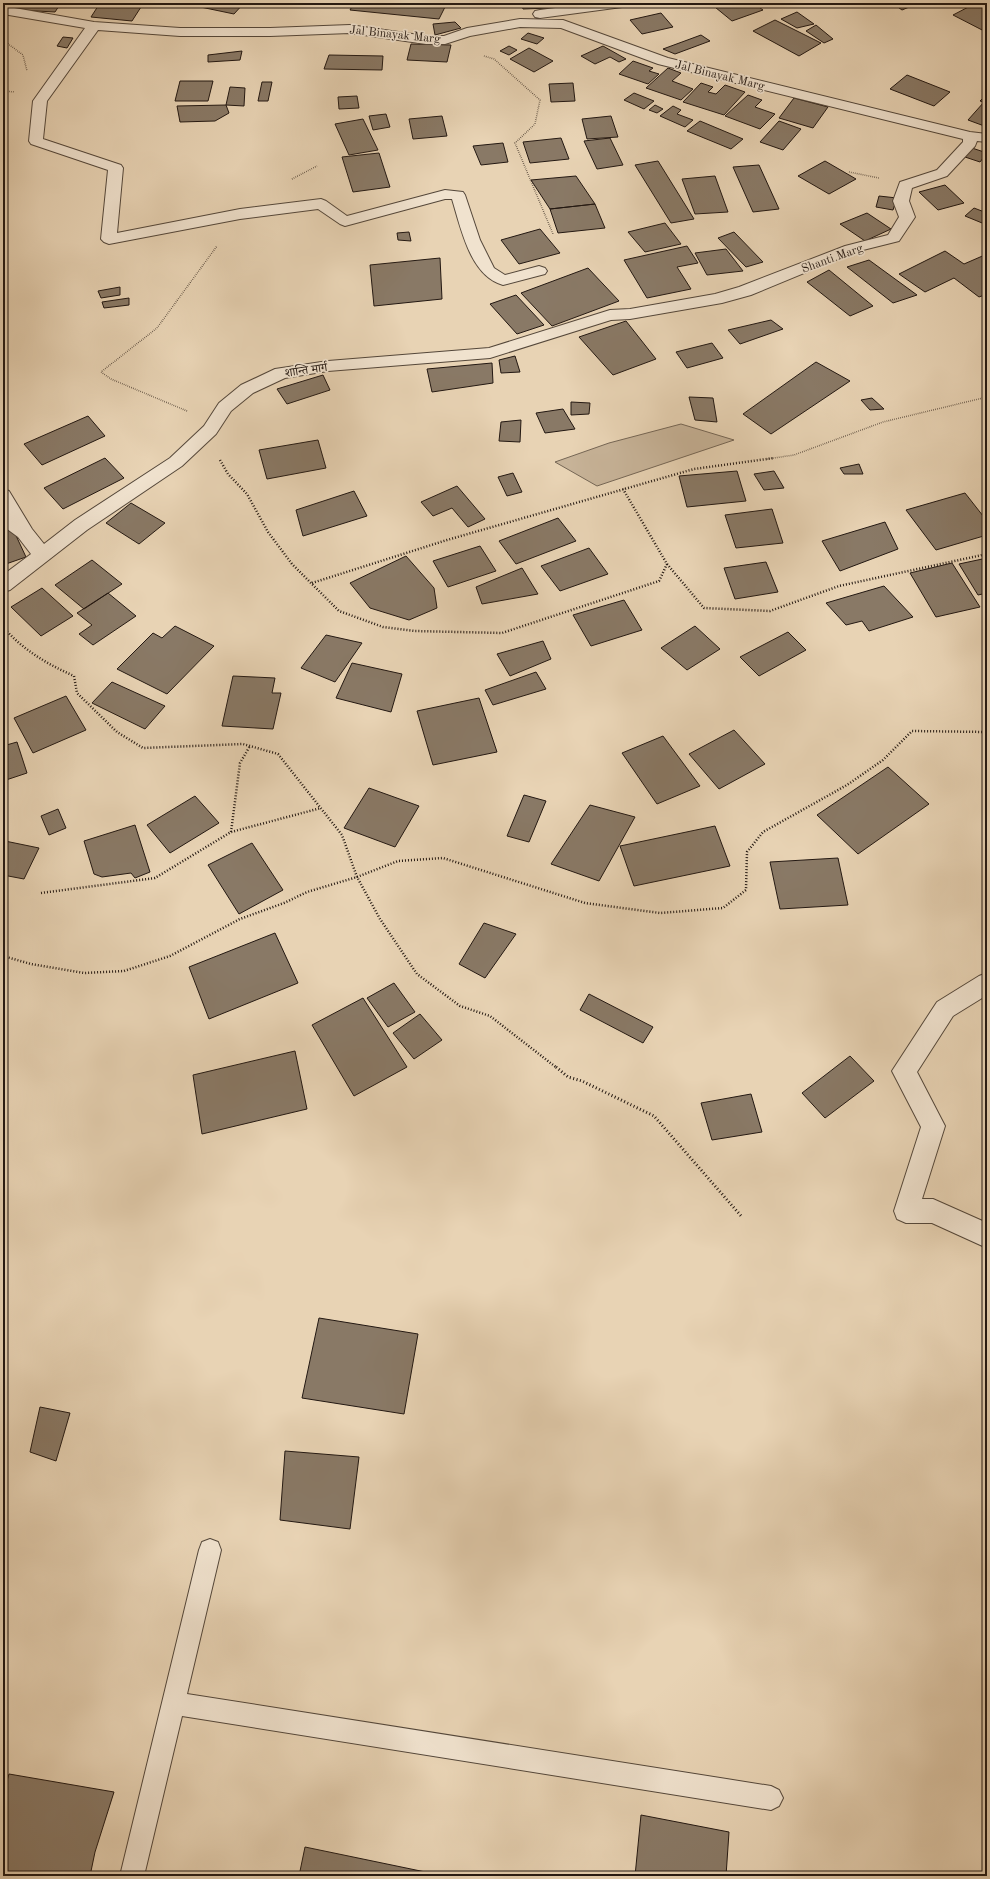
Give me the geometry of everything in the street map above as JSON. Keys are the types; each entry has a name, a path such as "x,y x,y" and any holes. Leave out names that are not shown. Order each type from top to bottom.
{"street":[{"path":"466,32 494,21 622,3"},
{"name":"Jal Binayak Marg","path":"3,10 94,26 188,32 270,32 350,28 400,37 446,40 466,32 520,23 563,24 662,61 970,136 987,138"},
{"path":"94,26 40,101 36,141 116,168 109,239 240,214 321,204 345,221 445,194 458,195 472,240 488,271 503,280 539,271"},
{"name":"Shanti Marg","path":"630,314 716,299 745,291 850,249 894,238 907,217 901,201 905,185 942,174 970,143 970,136"},
{"name":"शान्ति मार्ग","path":"3,585 110,504 176,462 194,447 210,430 225,406 247,389 281,373 328,366 490,353 587,321 610,315 630,314"},
{"path":"3,495 24,532 42,554"},
{"path":"3,520 8,519 24,532"},
{"path":"987,983 945,1009 904,1071 933,1126 906,1212 933,1211 987,1236"}],"lane":[{"path":"132,1876 210,1550"},
{"path":"173,1703 771,1798"}],"path":[{"path":"3,40 23,55 29,76"},
{"path":"446,40 494,59 540,100 535,124 515,143 553,234"},
{"path":"3,91 16,92"},
{"path":"157,328 101,372 111,379 189,412 225,406"},
{"path":"312,583 447,540 694,469 794,455 883,422 987,397"},
{"path":"194,447 216,453 228,474 247,494 268,532 292,564 339,611 383,627 415,631 502,633 659,581 667,564"},
{"path":"623,489 667,564 704,608 770,611 839,586 987,554"},
{"path":"3,627 11,637 31,653 74,676 77,693 117,732 143,748 243,744 278,754 342,835 357,877 371,900 380,919 417,974 460,1006 490,1016 568,1077 582,1081 654,1116 742,1217"},
{"path":"3,956 31,964 84,974 124,971 170,956 240,919 284,903 306,892 357,877 398,861 443,858 586,903 660,913 723,908 746,890 747,852 764,832 847,785 883,760 912,731 987,732"},
{"path":"231,832 240,763 250,746"},
{"path":"41,893 155,878 231,832 320,808"}],"shaded area":[{"path":"681,424 734,440 597,486 555,462 609,443"}],"building":[{"path":"23,3 61,3 55,12 19,10"},
{"path":"100,3 141,7 132,21 91,17"},
{"path":"193,3 244,3 234,14 191,5"},
{"path":"354,3 404,3 445,7 439,19 350,10"},
{"path":"521,3 549,3 550,8 523,9"},
{"path":"710,3 753,3 763,10 732,21"},
{"path":"892,3 911,3 914,5 902,10"},
{"path":"976,3 987,3 986,32 953,15"},
{"path":"797,12 814,24 797,28 781,19"},
{"path":"661,13 673,27 642,34 630,20"},
{"path":"775,20 821,43 799,56 753,31"},
{"path":"455,22 461,28 435,35 433,24"},
{"path":"816,25 833,39 824,43 806,31"},
{"path":"528,33 544,38 537,44 521,39"},
{"path":"701,35 710,41 675,54 663,49"},
{"path":"63,37 73,38 67,48 57,46"},
{"path":"411,44 451,45 447,62 407,60"},
{"path":"509,46 517,50 509,55 500,51"},
{"path":"603,46 626,59 619,62 610,57 595,64 581,56"},
{"path":"529,48 553,61 534,72 510,59"},
{"path":"242,51 240,60 208,62 208,55"},
{"path":"329,55 383,56 382,70 324,69"},
{"path":"633,61 653,68 649,71 659,74 648,84 619,74"},
{"path":"668,68 681,73 672,81 693,89 681,100 646,88"},
{"path":"907,75 950,92 934,106 890,89"},
{"path":"180,81 213,81 208,101 175,101"},
{"path":"262,82 272,82 268,101 258,101"},
{"path":"573,83 575,101 551,102 549,84"},
{"path":"701,83 713,87 708,92 716,94 725,85 745,92 724,115 683,102"},
{"path":"230,87 245,88 244,106 226,105"},
{"path":"634,93 654,101 644,109 624,100"},
{"path":"987,94 987,127 968,120 984,102 980,101"},
{"path":"748,95 762,100 755,107 775,114 760,129 725,116"},
{"path":"357,96 359,108 339,109 338,97"},
{"path":"794,98 828,107 813,128 779,118"},
{"path":"226,105 229,113 215,121 180,122 177,106"},
{"path":"655,105 663,109 657,113 649,110"},
{"path":"673,106 681,110 677,114 693,120 685,127 660,116"},
{"path":"386,114 390,127 373,130 369,116"},
{"path":"442,116 447,136 413,139 409,119"},
{"path":"611,116 618,137 587,139 582,119"},
{"path":"363,119 378,150 349,155 335,124"},
{"path":"700,121 743,139 731,149 687,131"},
{"path":"779,121 801,129 783,150 760,142"},
{"path":"561,138 569,159 530,163 523,142"},
{"path":"610,138 623,165 597,169 584,141"},
{"path":"503,143 508,162 481,165 473,146"},
{"path":"972,148 987,153 980,162 965,157"},
{"path":"379,153 390,187 353,192 342,157"},
{"path":"658,161 694,219 671,223 635,165"},
{"path":"825,161 856,179 829,194 798,176"},
{"path":"759,165 779,209 753,212 733,167"},
{"path":"576,176 595,204 550,209 531,180"},
{"path":"715,176 728,212 695,214 682,179"},
{"path":"945,185 964,203 938,210 919,192"},
{"path":"879,196 897,198 893,210 876,207"},
{"path":"595,204 605,228 558,233 550,209"},
{"path":"974,208 987,213 987,225 965,216"},
{"path":"867,213 891,229 865,241 840,224"},
{"path":"665,223 681,244 645,252 628,232"},
{"path":"540,229 560,253 519,264 501,240"},
{"path":"409,232 411,241 398,240 397,233"},
{"path":"734,232 763,262 746,267 718,238"},
{"path":"687,246 698,263 677,267 691,289 647,298 624,260"},
{"path":"726,249 743,271 707,275 695,253"},
{"path":"945,251 964,264 987,254 987,294 979,297 954,278 925,292 899,274"},
{"path":"440,258 442,299 374,306 370,265"},
{"path":"869,260 917,295 893,303 847,267"},
{"path":"588,268 619,301 552,326 521,293"},
{"path":"829,270 873,306 850,316 807,282"},
{"path":"120,287 120,295 101,298 98,291"},
{"path":"516,295 544,325 517,334 490,304"},
{"path":"129,298 129,305 104,308 102,302"},
{"path":"771,320 783,329 740,344 728,330"},
{"path":"626,321 656,359 613,375 579,337"},
{"path":"712,343 723,358 687,368 676,352"},
{"path":"515,356 520,372 501,373 499,360"},
{"path":"816,362 850,381 771,434 743,414"},
{"path":"492,363 493,383 432,392 427,369"},
{"path":"323,375 330,390 287,404 277,389"},
{"path":"689,397 713,398 717,422 695,420"},
{"path":"872,398 884,409 870,410 861,400"},
{"path":"571,402 590,403 589,414 571,415"},
{"path":"563,409 575,429 545,433 536,413"},
{"path":"88,416 105,436 42,465 24,444"},
{"path":"521,420 520,442 499,441 501,422"},
{"path":"318,440 326,468 267,479 259,450"},
{"path":"105,458 124,478 63,509 44,488"},
{"path":"859,464 863,474 844,474 840,468"},
{"path":"737,471 746,501 687,507 679,476"},
{"path":"774,471 784,488 764,490 754,474"},
{"path":"513,473 522,492 507,496 498,477"},
{"path":"457,486 485,519 468,527 452,508 433,516 421,502"},
{"path":"354,491 367,516 303,536 296,510"},
{"path":"965,493 987,521 987,535 936,550 906,510"},
{"path":"131,503 165,523 139,544 106,523"},
{"path":"772,509 783,543 736,548 725,515"},
{"path":"558,518 576,541 516,564 499,541"},
{"path":"885,522 898,549 840,571 822,541"},
{"path":"12,527 26,557 3,565 3,530"},
{"path":"480,546 496,571 448,587 433,561"},
{"path":"589,548 608,574 560,591 541,566"},
{"path":"406,556 434,588 437,608 409,620 370,608 350,583"},
{"path":"987,558 987,593 978,595 959,564"},
{"path":"92,560 122,584 84,609 55,585"},
{"path":"766,562 778,592 735,599 724,568"},
{"path":"952,563 980,607 936,617 910,573"},
{"path":"522,568 538,594 482,604 476,587"},
{"path":"884,586 913,617 869,631 862,621 846,625 826,603"},
{"path":"42,588 73,616 41,636 11,607"},
{"path":"108,593 136,616 93,645 79,634 92,625 77,613"},
{"path":"624,600 642,630 591,646 573,615"},
{"path":"175,626 214,646 167,694 117,669 153,633 162,638"},
{"path":"695,626 720,649 687,670 661,648"},
{"path":"788,632 806,650 759,676 740,657"},
{"path":"326,635 362,643 335,682 301,668"},
{"path":"543,641 551,659 510,676 497,654"},
{"path":"352,663 402,674 391,712 336,698"},
{"path":"536,672 546,689 493,705 485,690"},
{"path":"233,676 275,678 272,693 281,693 273,729 222,726"},
{"path":"112,682 165,706 145,729 92,703"},
{"path":"66,696 86,730 33,753 14,718"},
{"path":"479,698 497,752 433,765 417,711"},
{"path":"734,730 765,764 719,789 689,754"},
{"path":"663,736 700,786 657,804 622,753"},
{"path":"17,742 27,773 3,781 3,746"},
{"path":"888,767 929,804 858,854 817,815"},
{"path":"369,788 419,806 395,847 344,828"},
{"path":"524,795 546,801 529,842 507,836"},
{"path":"195,796 219,823 170,853 147,825"},
{"path":"590,805 635,817 599,881 551,864"},
{"path":"58,809 66,828 49,835 41,816"},
{"path":"135,825 150,872 135,878 131,873 102,877 94,874 84,841"},
{"path":"715,826 730,866 634,886 620,846"},
{"path":"5,841 39,848 24,879 3,875 3,846"},
{"path":"252,843 283,890 239,914 208,865"},
{"path":"838,858 848,905 780,909 770,862"},
{"path":"484,923 516,934 485,978 459,964"},
{"path":"275,933 298,983 209,1019 189,967"},
{"path":"394,983 415,1012 388,1027 367,998"},
{"path":"589,994 653,1027 643,1043 580,1010"},
{"path":"363,998 407,1067 354,1096 312,1025"},
{"path":"420,1014 442,1040 414,1059 393,1033"},
{"path":"295,1051 307,1109 202,1134 193,1075"},
{"path":"850,1056 874,1081 825,1118 802,1093"},
{"path":"751,1094 762,1132 712,1140 701,1103"},
{"path":"319,1318 418,1334 404,1414 302,1398"},
{"path":"40,1407 70,1413 56,1461 30,1452"},
{"path":"285,1451 359,1457 350,1529 280,1520"},
{"path":"9,1774 114,1792 95,1852 90,1876 3,1876 3,1794"},
{"path":"641,1815 729,1832 726,1876 635,1876"},
{"path":"305,1847 435,1874 434,1876 299,1876"}]}
